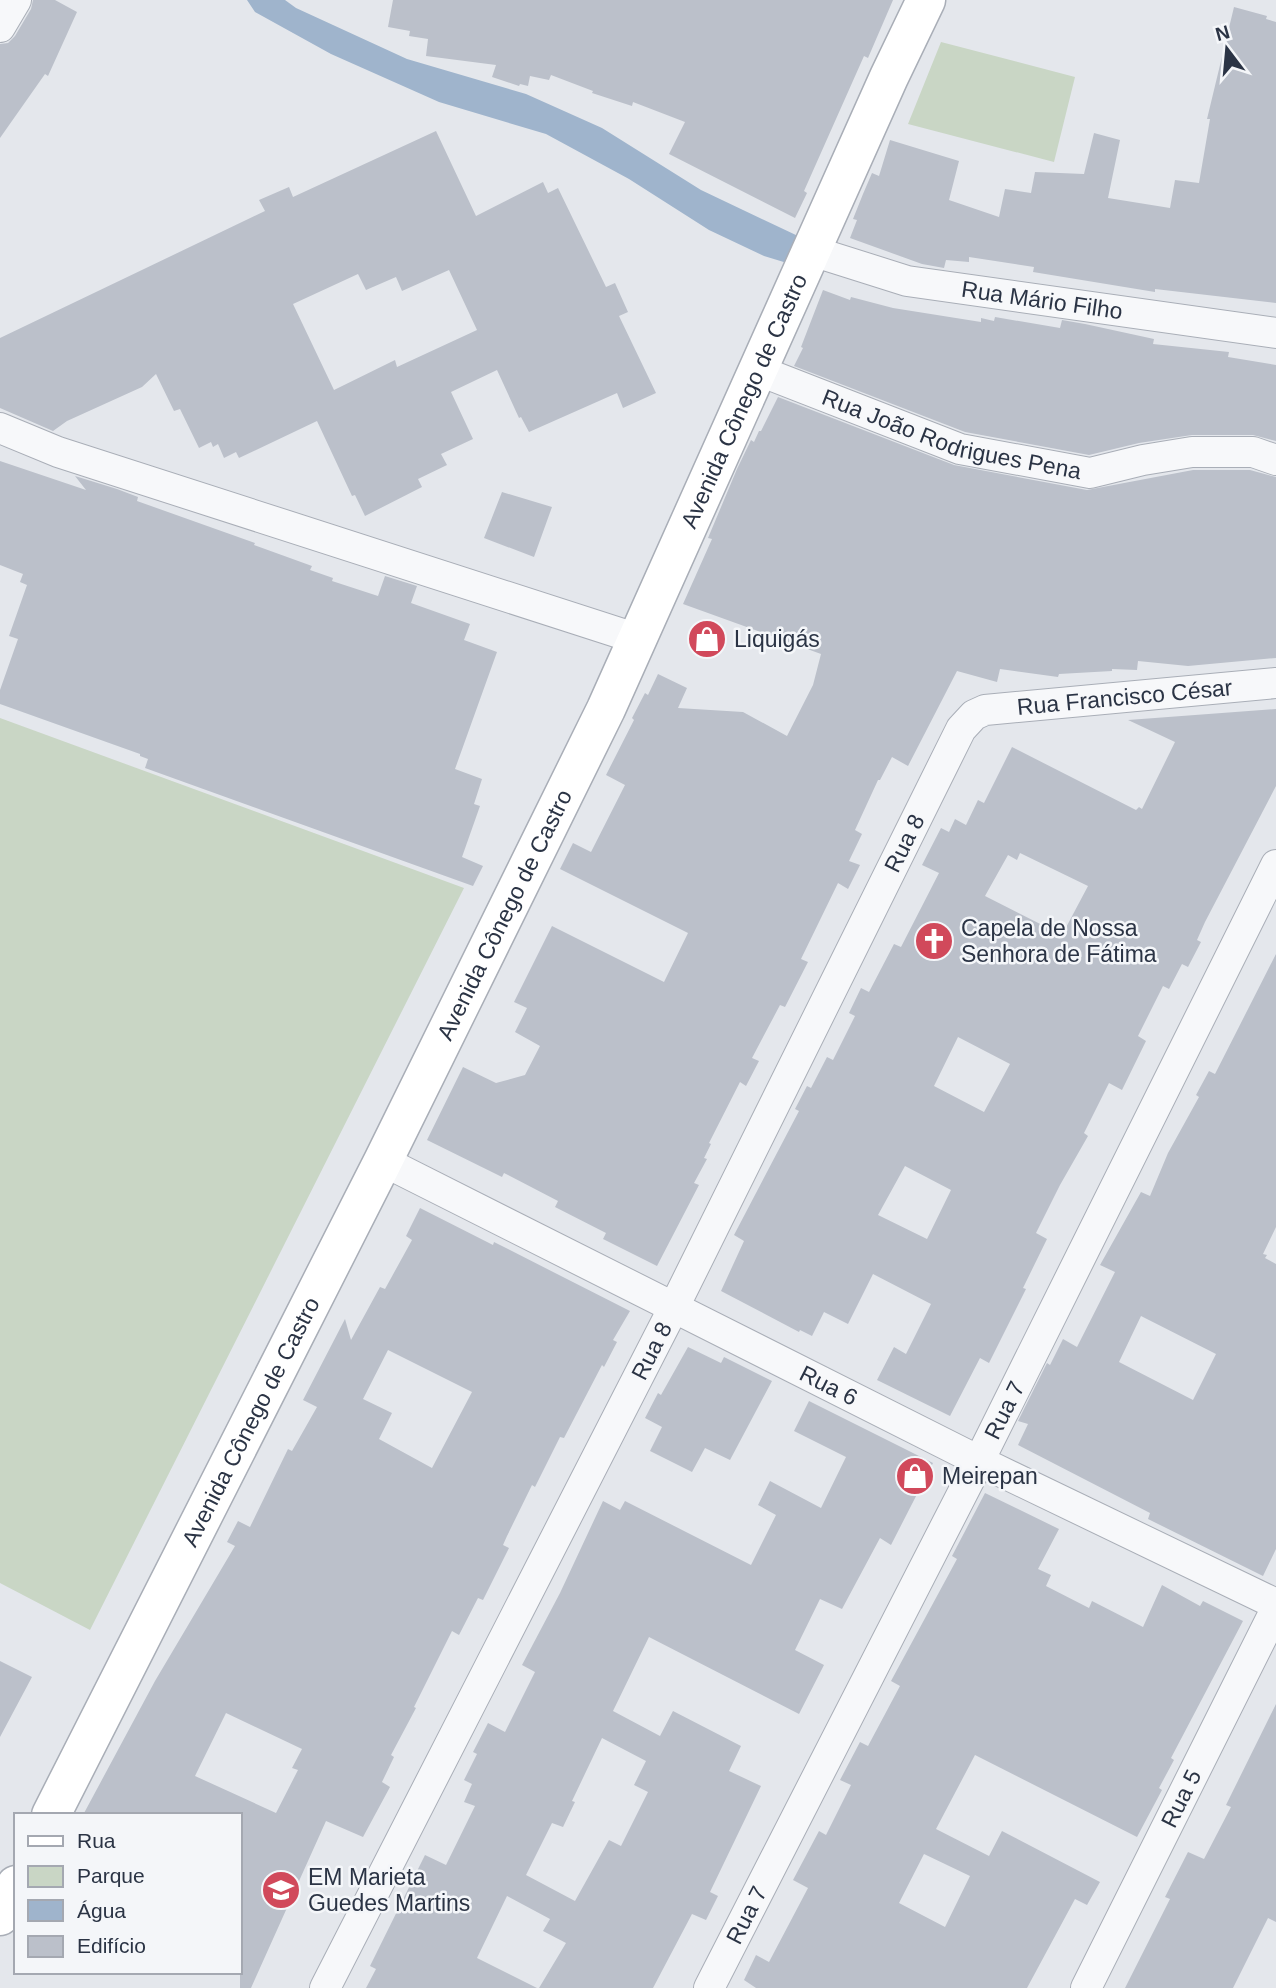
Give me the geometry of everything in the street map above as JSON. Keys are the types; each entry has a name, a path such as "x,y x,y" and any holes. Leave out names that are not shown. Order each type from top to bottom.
{"main road":[{"name":"Avenida Cônego de Castro","path":"52,1813 383,1161 600,722 926,0"},
{"path":"0,1916 14,1889"}],"street":[{"path":"0,27 16,0"},
{"name":"Rua Mário Filho","path":"812,251 907,281 1276,333"},
{"name":"Rua João Rodrigues Pena","path":"757,370 960,449 1090,473 1192,452 1253,452 1276,460"},
{"path":"0,428 58,452 638,639"},
{"name":"Rua Francisco César","path":"974,715 998,709 1276,683"},
{"name":"Rua 8","path":"325,1988 674,1307 961,729 974,715"},
{"name":"Rua 7","path":"709,1988 979,1461 1276,866"},
{"name":"Rua 6","path":"383,1161 979,1461 1276,1604"},
{"name":"Rua 5","path":"1086,1988 1276,1609"}],"green space":[{"path":"941,42 1075,77 1054,162 908,124"},
{"path":"0,718 464,888 90,1630 0,1583"}],"water":[{"path":"247,0 285,0 296,8 407,59 526,94 602,128 701,190 798,236 787,263 764,256 709,230 629,179 546,134 439,102 331,54 255,12"}],"building":[{"path":"33,0 55,0 77,12 48,76 45,74 0,138 0,44 8,43 15,36 31,9"},
{"path":"393,0 893,0 868,58 864,56 804,191 807,193 795,218 669,154 685,122 633,102 632,106 592,93 593,91 551,75 549,80 530,76 528,86 519,86 492,77 496,65 426,56 428,39 409,36 410,31 388,27"},
{"path":"1234,7 1267,16 1266,19 1276,22 1276,303 1155,289 1155,292 1033,272 1034,267 969,257 969,262 946,260 944,268 922,264 850,238 857,220 853,219 863,194 872,173 879,176 890,140 959,161 949,200 999,217 1005,189 1031,193 1035,172 1084,174 1094,133 1120,140 1108,198 1170,208 1175,180 1199,183 1210,119 1207,119"},
{"path":"436,131 476,216 543,182 548,193 558,188 606,287 615,283 628,312 619,316 656,393 623,408 617,393 529,432 521,417 519,418 497,370 451,392 473,439 441,454 447,465 418,479 422,487 365,516 355,495 352,496 317,421 239,458 236,452 224,458 218,444 213,447 211,442 199,448 180,409 174,411 156,374 142,387 67,421 53,431 0,408 0,338 265,211 259,200 289,187 293,197","holes":["449,270 477,330 397,367 395,360 334,390 293,304 358,274 366,290 396,277 402,291"]},
{"path":"823,290 850,300 851,297 893,308 981,322 981,318 994,321 995,317 1060,328 1062,320 1154,339 1153,344 1229,352 1228,357 1276,365 1276,441 1253,435 1192,435 1139,443 1089,455 965,432 794,366"},
{"path":"778,397 954,465 1087,490 1193,470 1250,470 1276,477 1276,658 1188,666 1138,661 1137,670 1112,669 1059,674 1058,677 1000,669 997,682 957,671 908,766 892,757 878,780 855,830 862,834 849,861 860,865 848,889 838,883 801,959 808,962 785,1007 780,1005 752,1058 759,1061 746,1086 740,1082 709,1143 711,1144 704,1158 707,1159 694,1183 699,1185 657,1266 603,1239 606,1233 555,1207 558,1201 504,1173 502,1177 427,1140 463,1067 496,1083 525,1075 540,1046 515,1032 527,1008 514,1002 552,926 664,982 688,933 560,869 573,843 591,852 625,785 606,775 634,720 632,718 658,674 687,688 678,708 743,712 787,736 813,685 821,654 683,604 712,539 708,538 737,469 751,440 754,442 761,431"},
{"path":"0,461 86,490 75,476 117,489 138,497 137,501 312,566 310,570 333,578 332,581 378,596 385,576 417,586 411,603 470,624 464,640 497,652 455,769 482,779 474,804 480,806 462,857 483,866 473,886 145,768 148,759 140,754 0,704 0,690 18,639 9,636 27,585 20,582 23,574 0,565"},
{"path":"502,492 552,507 534,557 484,538"},
{"path":"1276,709 1276,786 1205,922 1197,940 1201,942 1188,967 1182,964 1169,989 1163,986 1138,1036 1146,1041 1122,1090 1109,1083 1084,1133 1088,1136 1036,1233 1047,1239 1023,1288 1026,1289 989,1363 980,1358 950,1416 877,1380 894,1347 906,1354 931,1304 873,1274 848,1324 824,1312 812,1336 800,1330 799,1332 721,1291 744,1241 734,1235 799,1111 795,1109 807,1086 811,1088 827,1057 833,1060 855,1016 849,1013 861,988 869,992 894,944 901,947 939,873 922,865 941,828 949,832 955,819 966,825 978,800 984,803 1012,747 1136,810 1139,807 1142,809 1175,742 1128,720","holes":["1020,853 1088,886 1062,935 985,896 1008,855 1017,860","958,1037 1010,1064 984,1112 934,1086","905,1166 951,1190 927,1239 878,1215"]},
{"path":"1276,954 1276,1227 1263,1254 1276,1264 1276,1549 1263,1576 1148,1519 1150,1513 1018,1445 1028,1424 1018,1421 1047,1363 1050,1365 1063,1339 1077,1347 1115,1272 1100,1265 1141,1192 1150,1196 1168,1153 1199,1097 1196,1095 1209,1071 1215,1074","holes":["1141,1316 1216,1354 1193,1400 1119,1362"]},
{"path":"420,1208 630,1311 613,1340 617,1342 604,1367 602,1365 564,1438 560,1437 535,1487 532,1485 503,1545 509,1548 483,1600 478,1598 459,1635 452,1631 391,1755 394,1757 382,1782 390,1787 363,1837 326,1821 251,1988 240,1988 242,1813 84,1813 155,1681 235,1546 227,1542 238,1521 250,1527 288,1449 292,1451 317,1407 303,1400 345,1319 351,1340 380,1287 385,1289 412,1240 406,1236","holes":["388,1350 472,1392 432,1468 379,1439 392,1413 363,1399","226,1713 302,1749 292,1768 298,1770 276,1813 195,1776"]},
{"path":"688,1347 721,1363 724,1357 772,1381 730,1460 705,1448 692,1472 650,1451 662,1427 645,1418"},
{"path":"809,1401 933,1463 891,1545 880,1538 842,1609 820,1599 795,1650 824,1665 799,1714 649,1637 613,1711 660,1736 673,1711 741,1746 729,1771 761,1786 710,1892 718,1896 706,1920 692,1914 653,1988 539,1988 566,1943 543,1931 550,1919 507,1896 477,1958 537,1988 366,1988 376,1969 370,1966 425,1855 446,1865 475,1806 464,1802 472,1784 464,1780 477,1754 473,1752 488,1723 505,1732 535,1672 522,1665 560,1593 603,1501 620,1510 625,1501 751,1565 776,1515 758,1505 770,1481 821,1508 846,1457 794,1431","holes":["602,1738 646,1761 634,1785 648,1792 621,1846 609,1840 575,1901 526,1875 552,1823 563,1827 575,1802 572,1801"]},
{"path":"985,1493 1059,1529 1038,1569 1051,1575 1046,1586 1089,1608 1092,1601 1143,1627 1162,1585 1200,1606 1203,1601 1243,1621 1171,1758 1174,1760 1159,1788 1162,1790 1137,1837 975,1755 936,1829 989,1856 1002,1831 1100,1882 1087,1905 1075,1899 1027,1988 756,1988 744,1980 756,1955 769,1962 808,1888 793,1880 819,1831 826,1835 851,1785 840,1780 860,1742 868,1746 900,1686 891,1681 957,1559 952,1556","holes":["924,1854 970,1876 945,1927 899,1903"]},
{"path":"0,1661 32,1677 0,1737"},
{"path":"1276,1704 1276,1922 1268,1918 1233,1988 1125,1988 1170,1899 1165,1897 1188,1852 1204,1859 1231,1807 1226,1805"}],"place":[{"name":"Liquigás","path":"707,639"},
{"name":"Capela de Nossa Senhora de Fátima","path":"934,941"},
{"name":"Meirepan","path":"915,1476"},
{"name":"EM Marieta Guedes Martins","path":"281,1890"}]}
